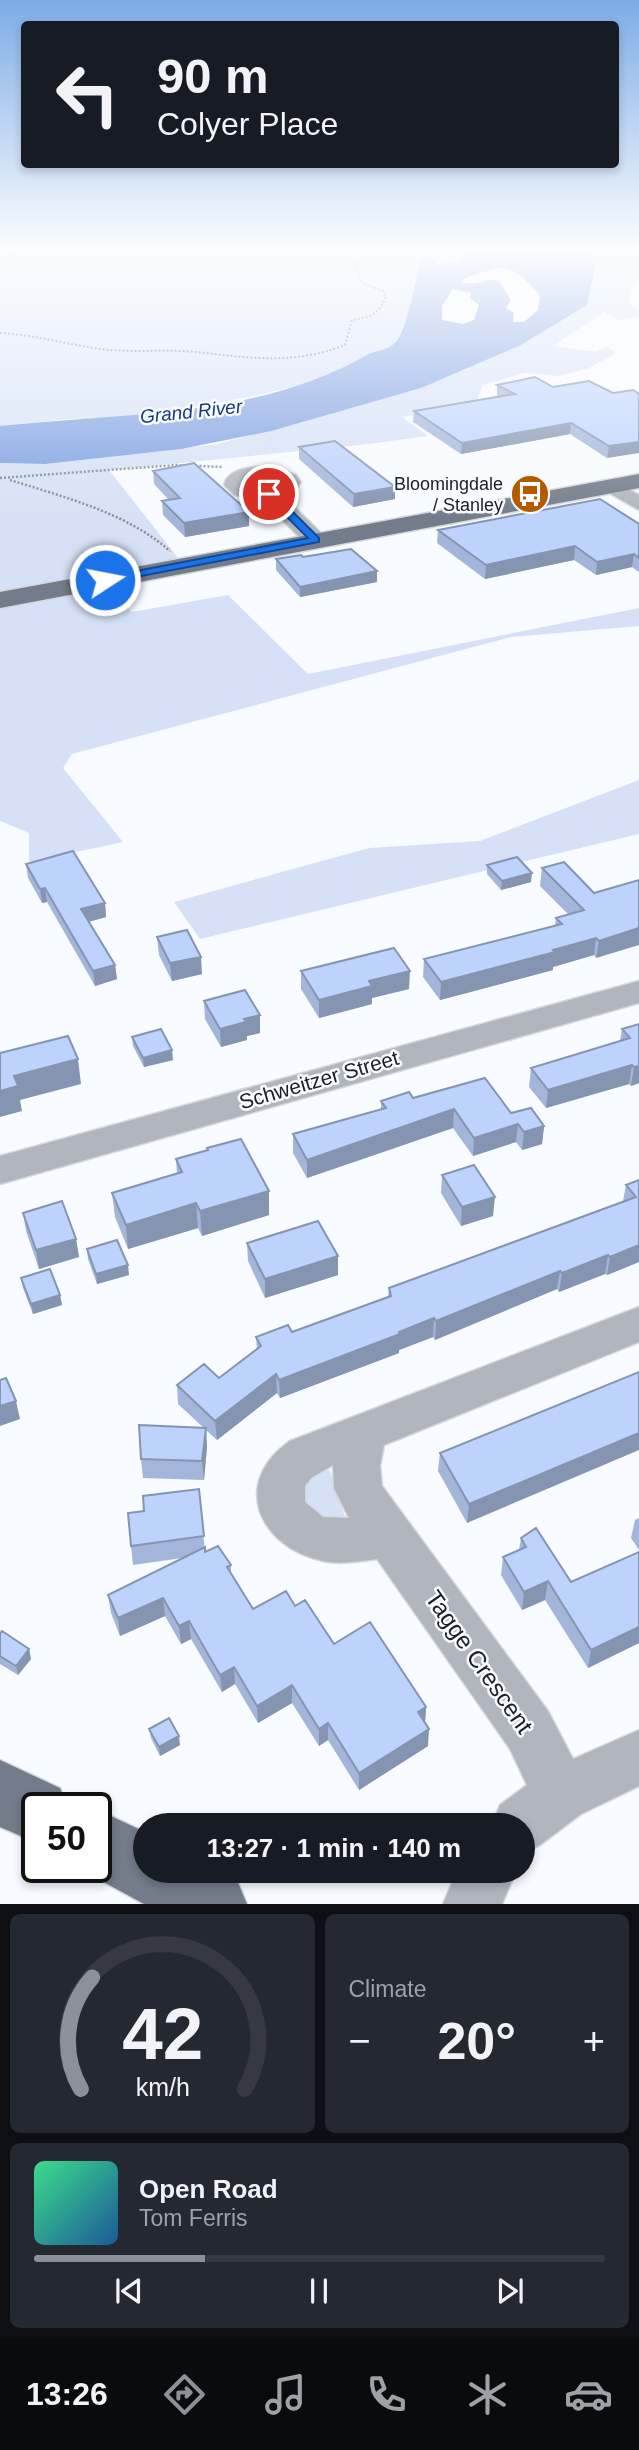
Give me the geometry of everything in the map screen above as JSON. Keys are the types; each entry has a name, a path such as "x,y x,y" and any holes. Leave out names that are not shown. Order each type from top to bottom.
{"main road":[{"path":"0,600 639,481"},
{"path":"0,1792 21,1803"},
{"path":"112,1850 133,1862"},
{"path":"173,1883 213,1904"}],"street":[{"path":"246,475 272,473 289,479 291,482 286,489 269,494 316,540"},
{"path":"611,486 639,504"},
{"name":"Schweitzer Street","path":"0,1170 639,992"},
{"path":"389,1535 352,1540 315,1537 292,1524 286,1517 281,1500 280,1484 285,1472 295,1462 364,1432 639,1324"},
{"name":"Tagge Crescent","path":"364,1432 356,1463 355,1481 360,1494 529,1730 541,1810"},
{"path":"541,1810 639,1757"},
{"path":"472,1904 482,1883"}],"path":[{"path":"59,340 102,349 204,353 254,360 327,352 345,345 346,340"},
{"path":"1,478 190,464 218,466 246,475"},
{"path":"1,478 105,513 146,532 172,553"}],"shaded area":[{"path":"0,340 399,340 343,370 313,382 253,396 178,410 0,426"},
{"path":"525,340 562,340 553,346 596,352 607,347 616,353 589,368 559,376 525,373 483,385 474,406 402,417 428,436 109,470 179,559 0,593 0,463 44,464 218,444 420,388 519,346"},
{"path":"102,582 132,612 228,595 308,674 639,608 639,626 511,637 72,754 63,768 123,842 29,862 29,833 0,821 0,602"},
{"path":"639,780 639,834 200,939 174,902 369,848 480,841"},
{"path":"327,1469 330,1471 345,1517 322,1518 311,1511 304,1499 306,1481 314,1474"}],"water":[{"name":"Grand River","path":"397,340 529,340 421,388 271,431 181,449 45,464 0,463 0,426 141,414 235,402 281,391 325,376"}],"building":[{"path":"535,377 553,387 589,381 613,393 633,390 639,394 639,442 609,446 571,423 462,443 414,411 515,394 497,385"},
{"path":"335,441 395,487 354,494 299,447"},
{"path":"194,463 249,512 184,523 162,501 180,498 153,471"},
{"path":"600,499 639,524 639,558 634,554 597,562 575,546 486,565 438,530"},
{"path":"351,549 377,571 300,587 276,559 301,555 303,557"},
{"path":"73,851 105,903 81,909 115,965 93,971 45,888 40,889 26,864"},
{"path":"517,857 532,873 502,881 487,865"},
{"path":"564,862 594,893 639,880 639,928 441,982 424,959 562,924 556,918 584,910 542,868"},
{"path":"187,930 201,957 170,963 157,937"},
{"path":"394,948 410,971 369,981 372,986 319,1000 301,971"},
{"path":"245,990 260,1015 220,1029 204,1001"},
{"path":"639,1024 639,1066 632,1065 548,1090 531,1068 630,1038 622,1029"},
{"path":"161,1029 172,1050 143,1058 132,1037"},
{"path":"68,1036 78,1059 14,1076 18,1086 0,1091 0,1053"},
{"path":"485,1078 511,1113 531,1108 544,1126 524,1132 518,1124 474,1138 454,1109 307,1160 293,1134 386,1108 381,1101 409,1092 413,1098"},
{"path":"241,1139 269,1191 200,1211 196,1203 126,1225 112,1193 182,1172 176,1159"},
{"path":"474,1165 495,1197 462,1207 442,1175"},
{"path":"639,1180 639,1245 562,1273 560,1271 436,1321 434,1318 399,1332 400,1334 279,1380 276,1374 215,1421 177,1385 204,1364 219,1378 261,1346 256,1337 288,1325 292,1332 391,1296 389,1288 636,1197 626,1185"},
{"path":"62,1201 76,1239 36,1250 23,1213"},
{"path":"318,1221 338,1256 265,1279 247,1243"},
{"path":"117,1240 128,1265 96,1274 87,1249"},
{"path":"50,1269 60,1295 31,1304 21,1278"},
{"path":"639,1372 639,1433 469,1504 440,1453"},
{"path":"6,1378 16,1401 0,1406 0,1380"},
{"path":"139,1425 206,1428 202,1461 141,1459"},
{"path":"199,1489 204,1536 131,1546 128,1513 144,1511 143,1496"},
{"path":"536,1528 571,1582 639,1552 639,1627 591,1650 548,1581 524,1592 503,1557 526,1547 521,1538"},
{"path":"218,1546 231,1565 227,1567 253,1609 286,1591 295,1606 305,1600 334,1644 370,1622 426,1707 418,1712 429,1729 359,1773 328,1723 319,1729 292,1685 257,1706 234,1667 220,1675 189,1621 179,1626 163,1598 118,1618 108,1595 205,1547 205,1552"},
{"path":"2,1631 29,1649 16,1666 0,1656"},
{"path":"169,1718 179,1736 159,1747 149,1729"}],"place":[{"name":"Bloomingdale / Stanley","path":"530,494"}],"route":[{"path":"105,580 316,540 269,494"}]}
